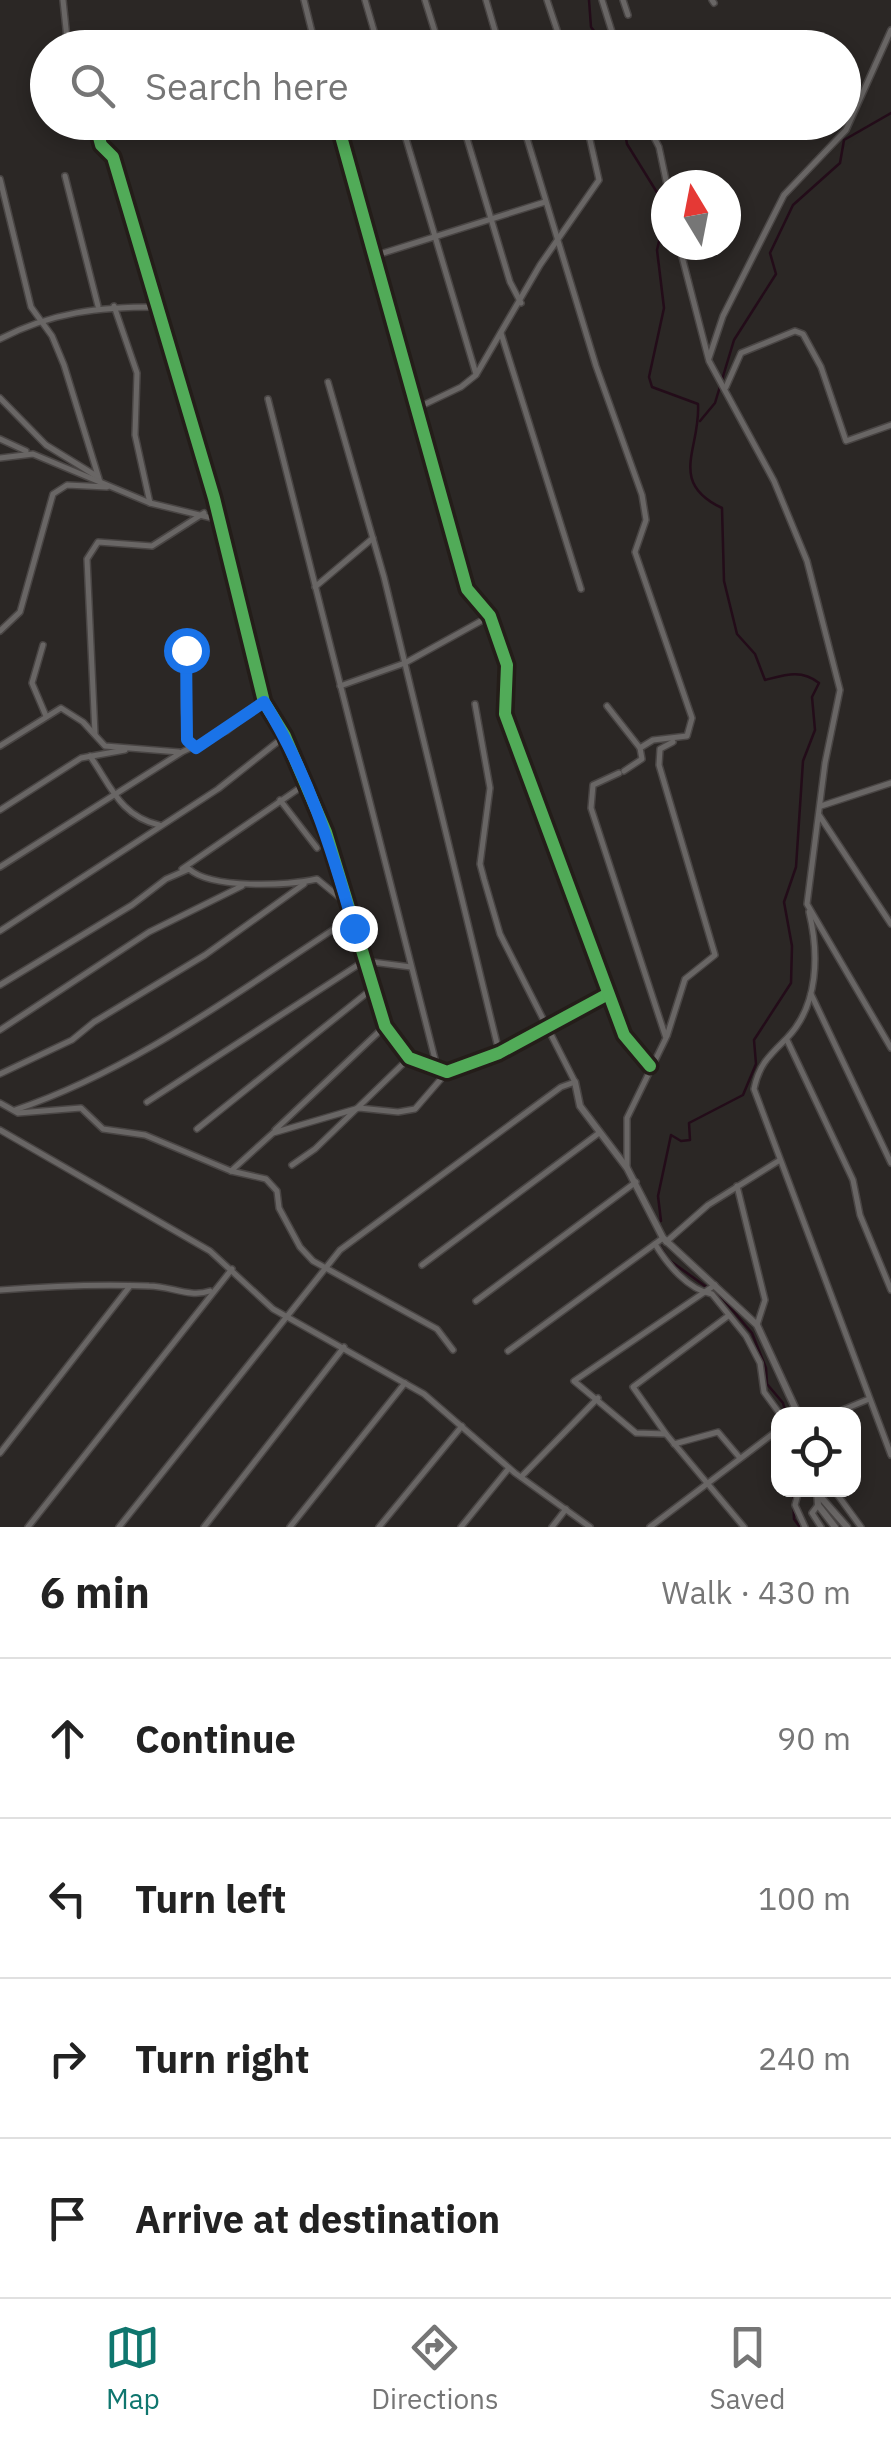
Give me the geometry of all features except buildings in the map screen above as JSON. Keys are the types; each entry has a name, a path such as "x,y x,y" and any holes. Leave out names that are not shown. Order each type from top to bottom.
{"street":[{"path":"63,0 66,30"},
{"path":"304,0 312,30"},
{"path":"365,0 374,30"},
{"path":"425,0 434,30"},
{"path":"486,0 495,30"},
{"path":"548,0 558,30"},
{"path":"602,0 612,30"},
{"path":"623,0 628,16"},
{"path":"861,97 891,30"},
{"path":"99,140 113,158 157,307 264,702 285,736 326,832 385,1026 409,1058 447,1072 499,1053 547,1023 608,994"},
{"path":"342,140 420,407 467,589 490,616 507,665 505,714 624,1035 650,1066"},
{"path":"406,140 476,374"},
{"path":"467,140 510,282 521,302"},
{"path":"527,140 645,506 644,533 636,552 692,718 687,736 660,749 659,765 715,955 685,979 675,1022 627,1118 627,1168"},
{"path":"420,407 462,387 476,374 540,265 558,244 598,180 590,140"},
{"path":"656,140 664,170"},
{"path":"708,361 723,316 784,195 836,140"},
{"path":"65,176 82,228 98,306"},
{"path":"0,179 23,278 39,319 52,336 64,365 100,480"},
{"path":"376,255 545,202"},
{"path":"683,260 708,361 726,387 774,481 807,561 840,690 808,904 817,954 810,991 802,1016 761,1065 754,1089 891,1456"},
{"path":"0,338 39,319 98,306 157,307"},
{"path":"114,306 137,373 135,435 150,503"},
{"path":"726,387 741,353 795,331 803,334 821,367 846,441 891,425"},
{"path":"501,333 581,590"},
{"path":"328,382 373,538 499,1053"},
{"path":"0,398 46,444 114,488 150,503 204,514 218,522"},
{"path":"268,399 438,1071"},
{"path":"0,439 100,480"},
{"path":"0,458 34,454"},
{"path":"0,631 20,612 53,494 67,485 114,488"},
{"path":"159,824 143,821 114,796 93,755 96,737 87,559 98,542 160,542 204,514"},
{"path":"316,587 373,538"},
{"path":"340,686 405,664 490,616"},
{"path":"43,645 32,683 46,716"},
{"path":"186,650 187,740 196,748"},
{"path":"0,867 264,702"},
{"path":"476,704 490,788 480,864 500,934 547,1023 574,1082 580,1106 636,1182 665,1240 757,1325 795,1407"},
{"path":"608,706 640,748 642,760 592,785 591,808 666,1038"},
{"path":"0,746 46,716 66,708 105,746 182,752"},
{"path":"0,931 218,788 285,736"},
{"path":"640,748 653,740 676,740"},
{"path":"0,810 93,755 131,748"},
{"path":"820,806 891,783"},
{"path":"0,985 305,784"},
{"path":"281,802 317,848"},
{"path":"819,815 891,924"},
{"path":"175,873 189,869 215,880 255,884 327,883 347,904"},
{"path":"0,1074 72,1040 94,1022 205,956 306,882"},
{"path":"0,1030 150,932 201,909 227,891 255,884"},
{"path":"808,904 891,1048"},
{"path":"12,1111 66,1093 152,1044 351,918"},
{"path":"147,1102 364,962 411,967"},
{"path":"197,1129 373,988"},
{"path":"810,991 891,1163"},
{"path":"231,1172 385,1026"},
{"path":"786,1039 853,1180 860,1215 891,1290"},
{"path":"292,1165 409,1058"},
{"path":"273,1132 358,1108 406,1112 424,1100 447,1072"},
{"path":"119,1527 340,1250 561,1087 574,1082"},
{"path":"1,1102 12,1111 81,1108 103,1130 145,1135 182,1147 231,1172 266,1179 274,1185 278,1208 300,1247 324,1268 437,1329 452,1350"},
{"path":"0,1130 210,1251 285,1316 405,1382 521,1477 590,1527"},
{"path":"422,1265 599,1132"},
{"path":"508,1350 737,1186 780,1160"},
{"path":"476,1301 636,1182"},
{"path":"737,1186 765,1300 757,1325"},
{"path":"655,1244 667,1264 704,1293 712,1294 746,1336 760,1363 764,1392 775,1407"},
{"path":"28,1527 232,1268"},
{"path":"666,1434 636,1433 574,1381 715,1285"},
{"path":"0,1454 130,1286"},
{"path":"0,1290 168,1286 195,1296 213,1290"},
{"path":"729,1315 633,1387 666,1434 744,1527"},
{"path":"204,1527 344,1348"},
{"path":"290,1527 405,1382"},
{"path":"521,1477 598,1398"},
{"path":"851,1407 869,1400"},
{"path":"380,1527 462,1426"},
{"path":"674,1444 718,1432 740,1458"},
{"path":"650,1527 771,1435"},
{"path":"461,1527 510,1468"},
{"path":"797,1497 795,1505 805,1527"},
{"path":"817,1497 818,1505 835,1527"},
{"path":"821,1497 847,1527"},
{"path":"839,1497 860,1527"},
{"path":"818,1505 812,1513 821,1527"},
{"path":"552,1527 566,1510"}],"waterway":[{"path":"589,0 593,30"},
{"path":"861,130 891,113"},
{"path":"626,140 651,183"},
{"path":"700,421 715,403 734,340 776,274 770,253 793,205 840,163 844,140"},
{"path":"658,260 664,308 649,377 652,387 698,404 691,475 705,498 722,508 724,581 737,634 755,654 765,680 799,675 819,683 812,697 815,730 803,761 796,867 784,902 792,946 791,983 754,1040 756,1064 743,1095 689,1123 690,1140 681,1141 671,1135 658,1196 661,1221"},
{"path":"659,1245 669,1260 723,1299 752,1333 766,1368 767,1384 784,1407"},
{"path":"793,1497 794,1519 799,1526"}],"cycle path":[{"path":"100,140 113,157 214,498 264,702 285,736 326,832 385,1026 409,1058 447,1072 499,1053 608,994"},
{"path":"342,140 467,589 490,616 507,665 505,714 624,1035 650,1066"}],"route":[{"path":"186,650 187,740 196,748 264,702 285,736 326,832 354,928"}]}
